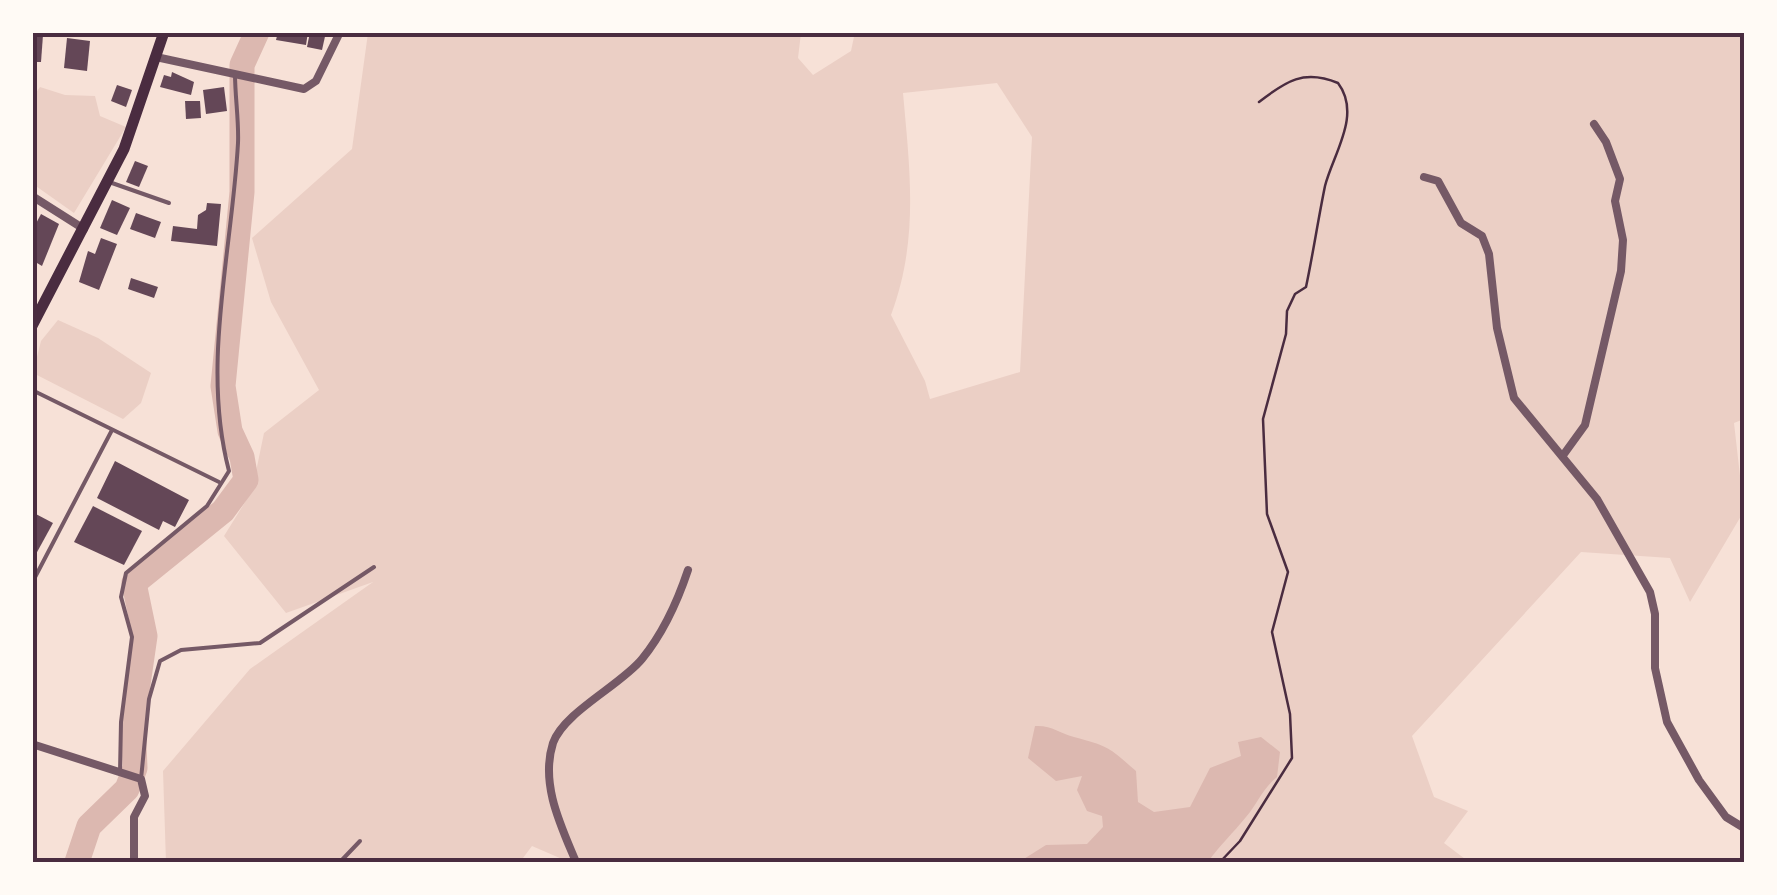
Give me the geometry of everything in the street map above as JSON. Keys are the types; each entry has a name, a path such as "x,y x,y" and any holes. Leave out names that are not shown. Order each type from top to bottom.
{"main road":[{"path":"32,326 107,182 164,32"}],"street":[{"path":"156,57 304,88 316,81 340,32"},
{"path":"1564,454 1584,425 1622,271 1616,201 1620,179 1606,142 1594,124"},
{"path":"1424,177 1438,181 1461,223 1482,236 1489,254 1504,365 1514,398 1564,454 1597,499 1650,592 1655,614 1655,668 1667,722 1717,804 1744,828"},
{"path":"32,196 84,229"},
{"path":"576,862 555,812 550,786 553,744 563,728 641,660 675,610 688,570"},
{"path":"32,744 142,779 144,796 134,818 134,862"}],"lane":[{"path":"123,772 120,722 132,637 122,584 126,573 207,506 229,472 218,428 216,366 238,139 236,74"},
{"path":"107,182 169,204"},
{"path":"32,390 220,482"},
{"path":"32,583 112,430"},
{"path":"142,779 149,699 160,661 181,650 260,644 374,567"},
{"path":"340,862 360,841"}],"path":[{"path":"1220,862 1240,841 1292,758 1290,714 1272,632 1288,572 1267,514 1263,419 1286,334 1286,311 1294,294 1306,288 1326,184 1346,132 1347,116 1346,93 1338,82 1312,76 1290,78 1259,102"}],"shaded area":[{"path":"855,32 1744,33 1744,419 1734,423 1744,511 1690,602 1670,558 1581,552 1412,736 1434,797 1468,811 1444,843 1469,862 569,862 532,846 520,862 166,862 163,771 250,669 373,582 286,613 224,536 252,491 264,433 319,390 271,302 252,238 352,149 368,33 801,33 798,58 813,75 851,51","holes":["997,83 1032,137 1020,372 930,399 925,381 891,315 909,233 910,178 903,93"]},
{"path":"40,87 65,95 95,96 100,116 126,127 74,213 33,184 33,97"},
{"path":"58,320 98,338 151,373 141,403 123,419 33,373 41,341"},
{"path":"1035,726 1051,728 1113,752 1136,771 1138,802 1154,812 1190,807 1210,768 1241,756 1238,742 1261,737 1280,752 1277,777 1208,862 1019,862 1046,845 1087,844 1103,827 1102,816 1087,811 1077,790 1082,776 1056,781 1028,758"}],"building":[{"path":"278,32 308,32 306,45 276,40"},
{"path":"310,32 326,32 322,50 307,47"},
{"path":"32,35 43,35 41,62 32,62"},
{"path":"67,38 90,41 87,71 64,68"},
{"path":"172,72 194,82 191,95 160,87 164,75 171,77"},
{"path":"117,85 132,90 126,107 111,101"},
{"path":"224,87 227,111 206,114 203,90"},
{"path":"185,101 200,101 201,118 186,119"},
{"path":"135,161 148,166 139,187 126,182"},
{"path":"112,200 130,208 117,235 100,228"},
{"path":"207,203 221,204 217,246 171,241 173,226 197,229 198,215 206,210"},
{"path":"136,213 161,222 155,238 130,229"},
{"path":"41,214 59,224 42,266 32,260 32,231"},
{"path":"101,238 117,244 99,290 79,282 88,251 95,254"},
{"path":"131,278 158,287 154,298 128,289"},
{"path":"115,461 189,500 175,527 163,521 159,530 97,498"},
{"path":"93,506 142,531 124,565 74,542"},
{"path":"32,512 53,523 36,554 32,552"}],"waterway":[{"path":"77,862 89,826 127,789 135,768 133,719 145,636 134,583 223,511 246,480 242,457 230,431 223,386 242,192 242,65 257,32"}]}
